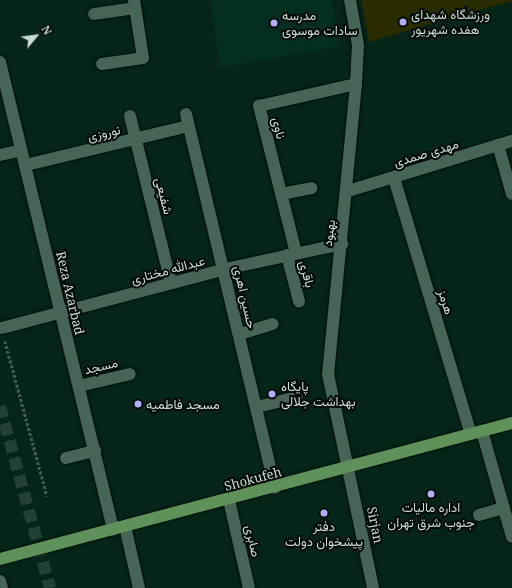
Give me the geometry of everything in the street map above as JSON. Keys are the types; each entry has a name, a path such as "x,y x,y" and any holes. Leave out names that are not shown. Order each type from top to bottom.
{"main road":[{"name":"Shokufeh","path":"0,559 276,488 512,423"}],"street":[{"name":"بهبود","path":"350,0 358,45 356,84 348,191 328,374 350,468"},
{"path":"94,14 134,4 143,58 102,64"},
{"name":"Reza Azarbad","path":"0,62 26,165 60,314 95,451 139,588"},
{"name":"ناوی","path":"291,254 281,194 259,106 356,84"},
{"name":"شفیعی","path":"130,116 171,283"},
{"name":"نوروزی","path":"26,165 136,141 187,120"},
{"name":"حسین اهری","path":"187,120 225,270 276,488"},
{"name":"مهدی صمدی","path":"348,191 512,141"},
{"path":"498,145 512,194"},
{"path":"0,155 22,150"},
{"name":"هرمز","path":"394,178 476,432 504,508 512,537"},
{"path":"281,194 311,188"},
{"name":"عبدالله مختاری","path":"2,328 60,314 171,283 291,254 342,244"},
{"name":"باقری","path":"291,254 299,301"},
{"path":"240,334 273,324"},
{"name":"مسجد","path":"79,386 130,374"},
{"path":"257,407 297,397"},
{"path":"66,458 95,451"},
{"name":"Sirjan","path":"350,468 373,588"},
{"name":"صابری","path":"229,500 249,588"},
{"path":"479,515 504,508"},
{"path":"0,581 2,588"}],"path":[{"path":"2,328 47,496"}],"shaded area":[{"name":"مدرسه سادات موسوی","path":"210,0 332,0 339,46 220,68"},
{"name":"ورزشگاه شهدای هفده شهریور","path":"361,0 511,0 512,1 369,42"}],"tunnel":[{"path":"0,406 50,588"}],"place":[{"name":"ورزشگاه شهدای هفده شهریور","path":"403,22"},
{"name":"مدرسه سادات موسوی","path":"274,23"},
{"name":"پایگاه بهداشت جلالی","path":"272,394"},
{"name":"مسجد فاطمیه","path":"138,404"},
{"name":"اداره مالیات جنوب شرق تهران","path":"431,494"},
{"name":"دفتر پیشخوان دولت","path":"324,513"}]}
